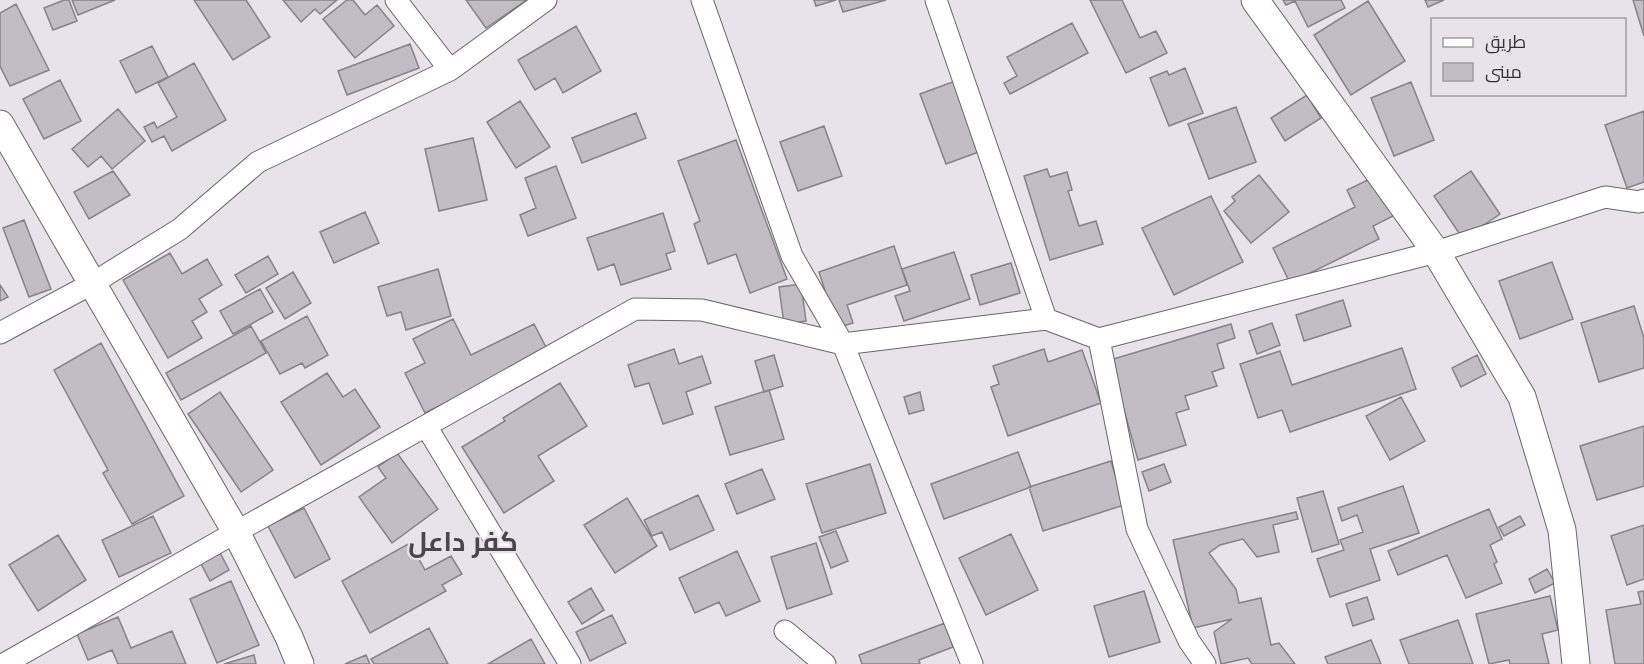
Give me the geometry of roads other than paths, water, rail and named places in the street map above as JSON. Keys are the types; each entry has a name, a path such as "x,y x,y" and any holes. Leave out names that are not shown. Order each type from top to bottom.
{"street":[{"path":"396,0 450,70"},
{"path":"0,333 93,283 180,229 258,162 450,70 546,0"},
{"path":"702,0 792,256 843,344 972,664"},
{"path":"936,0 1046,319"},
{"path":"1255,0 1436,252 1522,397 1562,530 1576,664"},
{"path":"0,124 236,532 290,637 300,664"},
{"path":"4,664 635,309 702,310 843,344 1046,319 1099,339 1436,252 1605,197 1639,202 1644,200"},
{"path":"1099,339 1137,529 1189,642 1204,664"},
{"path":"426,426 570,664"},
{"path":"785,631 825,664"}],"district":[{"name":"كفر داعل","path":"463,541"}]}
